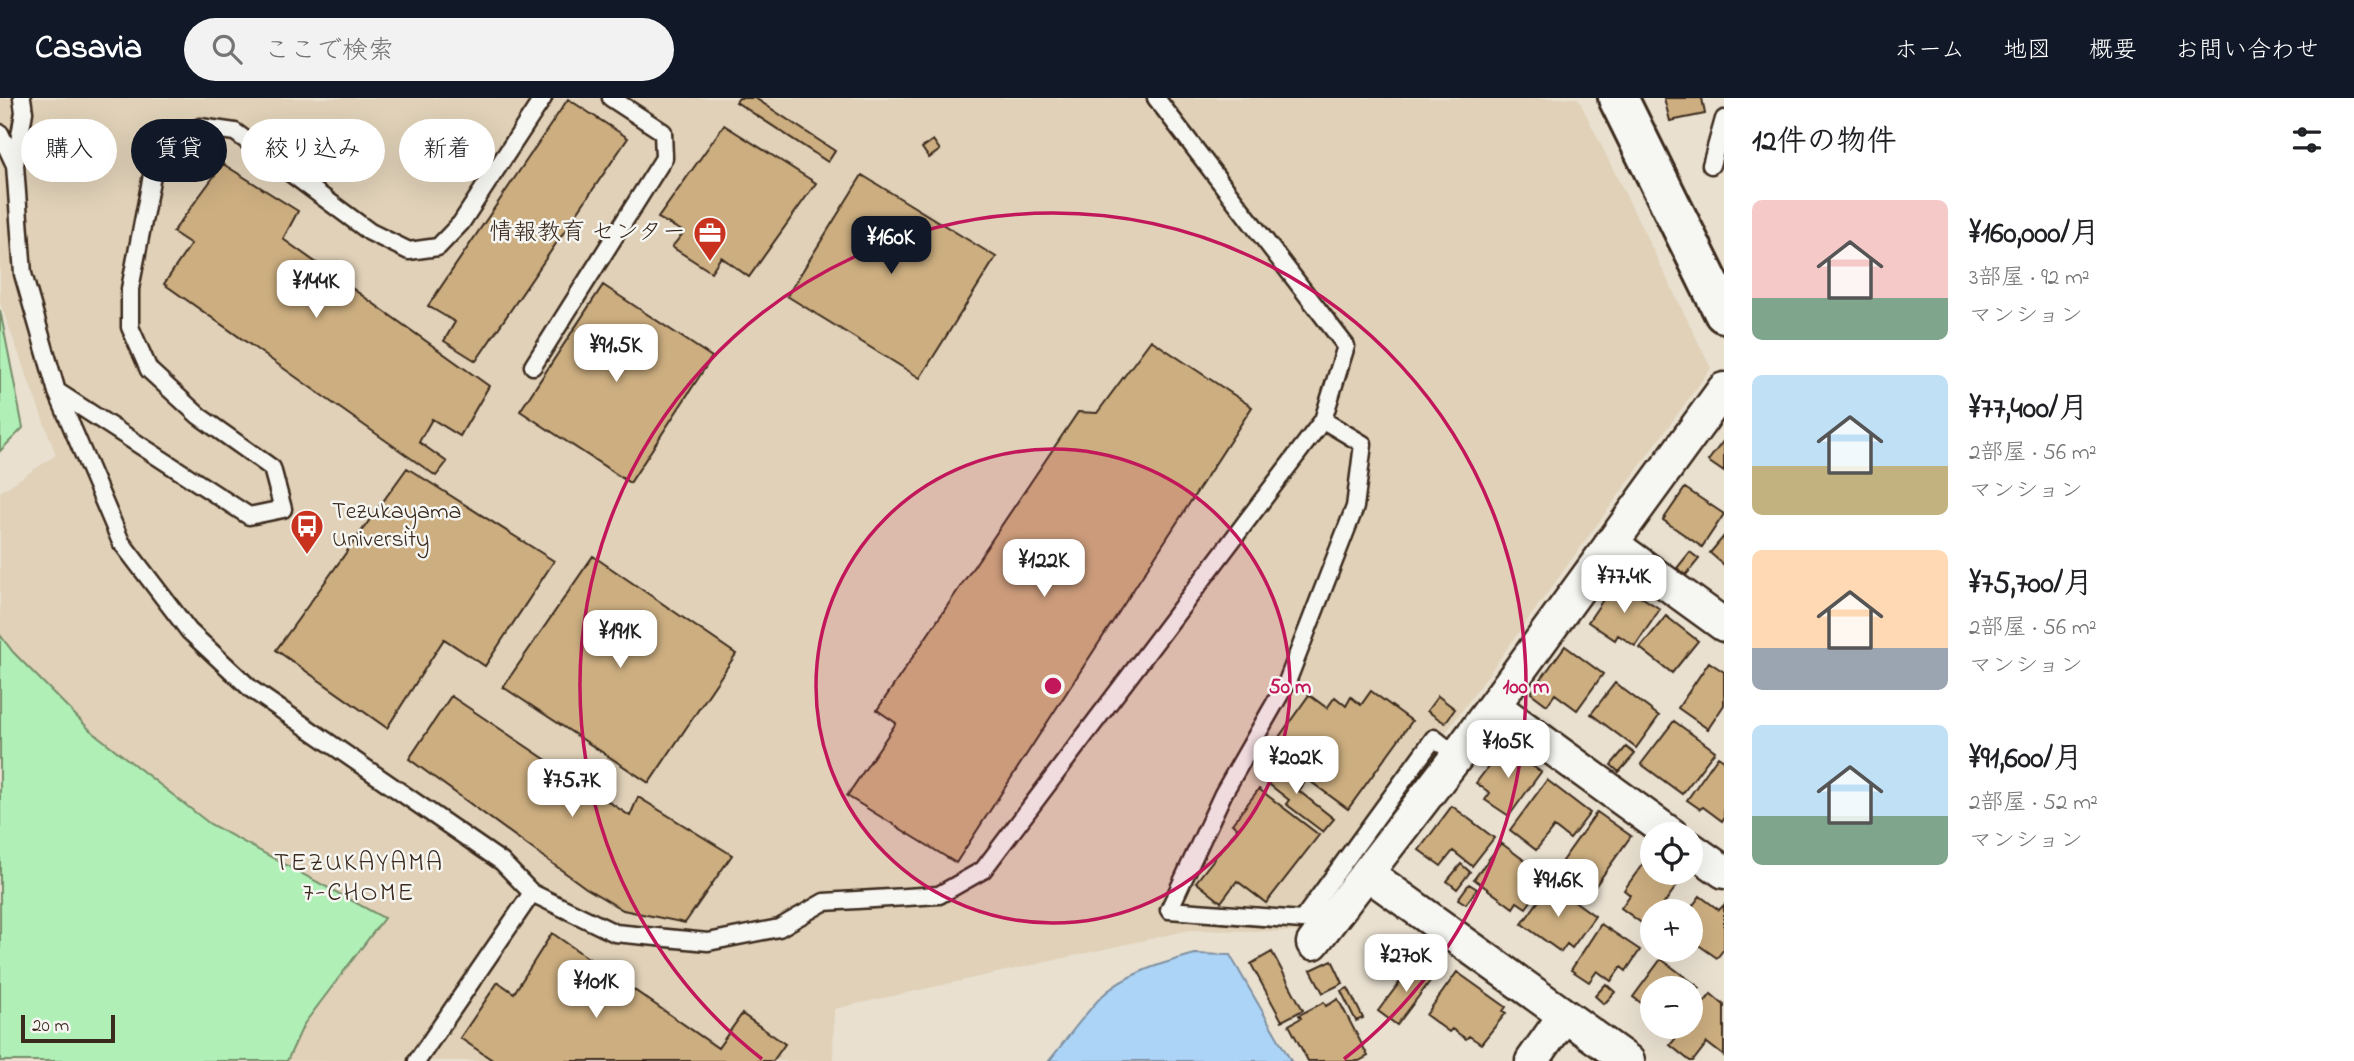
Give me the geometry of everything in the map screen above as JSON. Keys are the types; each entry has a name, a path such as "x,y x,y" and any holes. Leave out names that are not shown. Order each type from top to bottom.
{"street":[{"path":"1618,98 1724,313"},
{"path":"1313,943 1457,757 1724,389"},
{"path":"1611,543 1724,625"},
{"path":"1494,706 1654,822"},
{"path":"1703,857 1724,872"},
{"path":"1368,874 1628,1061"},
{"path":"1532,1061 1564,1016"}],"lane":[{"path":"22,98 24,112 15,165 23,274 57,392 121,542 189,631 251,689 502,862 532,893 615,933 708,942 779,928 824,902 939,895 983,870 1323,420 1346,345 1156,98"},
{"path":"57,392 249,516 283,509 272,468 199,416 149,370 130,327 130,289 153,170 170,142 200,127 235,132 370,232 408,251 438,247 461,223 543,98"},
{"path":"533,366 664,158 663,132 611,98"},
{"path":"1711,165 1724,120"},
{"path":"0,133 15,165"},
{"path":"1323,420 1363,444 1355,507 1287,682 1223,794 1169,911 1302,920 1434,738 1457,757"},
{"path":"417,1061 532,893"}],"shaded area":[{"path":"0,98 1578,98 1711,368 1301,932 1190,930 834,1009 833,1061 0,1061 0,492 56,455 0,303"}],"green space":[{"path":"0,310 23,428 0,451"},
{"path":"0,635 13,652 90,730 210,824 384,918 304,1024 287,1061 0,1061"}],"water":[{"path":"1195,954 1230,955 1291,1061 1049,1061 1087,1012 1121,981 1145,970"}],"building":[{"path":"739,98 755,98 835,151 828,162 736,102"},
{"path":"1664,98 1702,98 1705,114 1670,121"},
{"path":"568,99 628,138 476,361 444,341 455,322 428,306"},
{"path":"724,125 816,183 749,277 721,257 711,272 672,247 684,232 658,218"},
{"path":"933,140 940,150 929,158 922,148"},
{"path":"227,167 241,175 241,182 252,182 298,211 283,239 489,386 460,436 432,419 419,442 447,462 436,476 164,284 191,244 173,232 210,182 227,182"},
{"path":"862,175 996,257 920,378 787,296"},
{"path":"603,285 712,357 630,483 520,411"},
{"path":"1151,340 1252,407 956,863 847,796 896,723 877,710 1078,412 1097,413"},
{"path":"1724,440 1724,472 1708,461"},
{"path":"407,468 554,561 485,666 444,639 387,728 276,650"},
{"path":"1685,488 1724,514 1702,547 1663,520"},
{"path":"1724,536 1724,565 1710,553"},
{"path":"1690,552 1699,559 1686,575 1677,568"},
{"path":"593,556 736,654 649,783 503,687"},
{"path":"1623,585 1660,609 1635,646 1618,635 1615,640 1588,622 1609,591 1616,595"},
{"path":"1666,616 1698,641 1672,673 1640,648"},
{"path":"1565,646 1603,674 1577,710 1555,694 1547,705 1531,693"},
{"path":"1709,662 1724,672 1724,705 1708,729 1678,708"},
{"path":"1615,683 1659,716 1636,748 1591,714"},
{"path":"1371,691 1412,721 1348,809 1269,751 1309,695 1327,708 1335,697 1346,706 1351,697 1361,705"},
{"path":"451,696 630,816 638,797 732,855 685,923 623,910 586,888 409,759"},
{"path":"1438,696 1455,709 1445,723 1427,711"},
{"path":"1674,721 1715,751 1682,794 1641,764"},
{"path":"1504,746 1541,772 1509,816 1485,800 1490,793 1476,783"},
{"path":"1626,747 1635,754 1619,772 1611,765"},
{"path":"1718,756 1724,760 1722,821 1703,807 1700,809 1687,800"},
{"path":"1275,761 1304,784 1299,791 1334,819 1323,832 1286,804 1289,800 1261,778"},
{"path":"1547,780 1590,813 1570,839 1554,827 1536,850 1510,830"},
{"path":"1259,789 1319,835 1266,903 1237,881 1221,902 1196,882 1238,828 1232,824"},
{"path":"1452,806 1494,838 1472,866 1453,851 1441,866 1419,850"},
{"path":"1597,812 1631,836 1591,892 1557,868"},
{"path":"1501,843 1548,878 1526,908 1517,902 1513,908 1474,879"},
{"path":"1461,864 1470,872 1457,889 1447,881"},
{"path":"1640,868 1640,885 1677,885 1667,899 1640,899 1640,922 1621,908 1630,895 1624,890"},
{"path":"1469,884 1477,889 1466,904 1458,899"},
{"path":"1551,884 1595,916 1572,948 1567,944 1561,952 1522,924"},
{"path":"1700,896 1719,910 1724,905 1724,949 1717,958 1703,948 1703,899 1698,899"},
{"path":"1601,924 1640,950 1626,971 1621,967 1611,981 1597,971 1589,982 1571,970"},
{"path":"552,933 718,1048 742,1014 785,1044 773,1061 494,1061 460,1038 498,982 514,993"},
{"path":"1272,952 1303,1010 1282,1021 1251,964"},
{"path":"1332,960 1343,983 1323,993 1311,970"},
{"path":"1415,962 1434,976 1397,1025 1378,1011"},
{"path":"1659,962 1665,962 1684,976 1648,976"},
{"path":"1457,972 1506,1007 1503,1011 1506,1013 1481,1044 1469,1036 1466,1039 1452,1029 1449,1032 1426,1015"},
{"path":"1606,984 1615,992 1604,1004 1595,996"},
{"path":"1348,988 1363,1018 1356,1021 1341,991"},
{"path":"1640,988 1640,1002 1633,997"},
{"path":"1711,994 1724,1005 1724,1056 1707,1043 1693,1061 1690,1061 1670,1045 1675,1039 1703,1039 1703,1004"},
{"path":"1338,999 1368,1056 1359,1061 1308,1061 1289,1025 1301,1018 1299,1015 1324,1002 1326,1006"}],"place":[{"name":"情報教育 センター","path":"710,263"},
{"name":"Tezukayama University","path":"307,556"}],"district":[{"name":"TEZUKAYAMA 7-CHOME","path":"359,879"}]}
